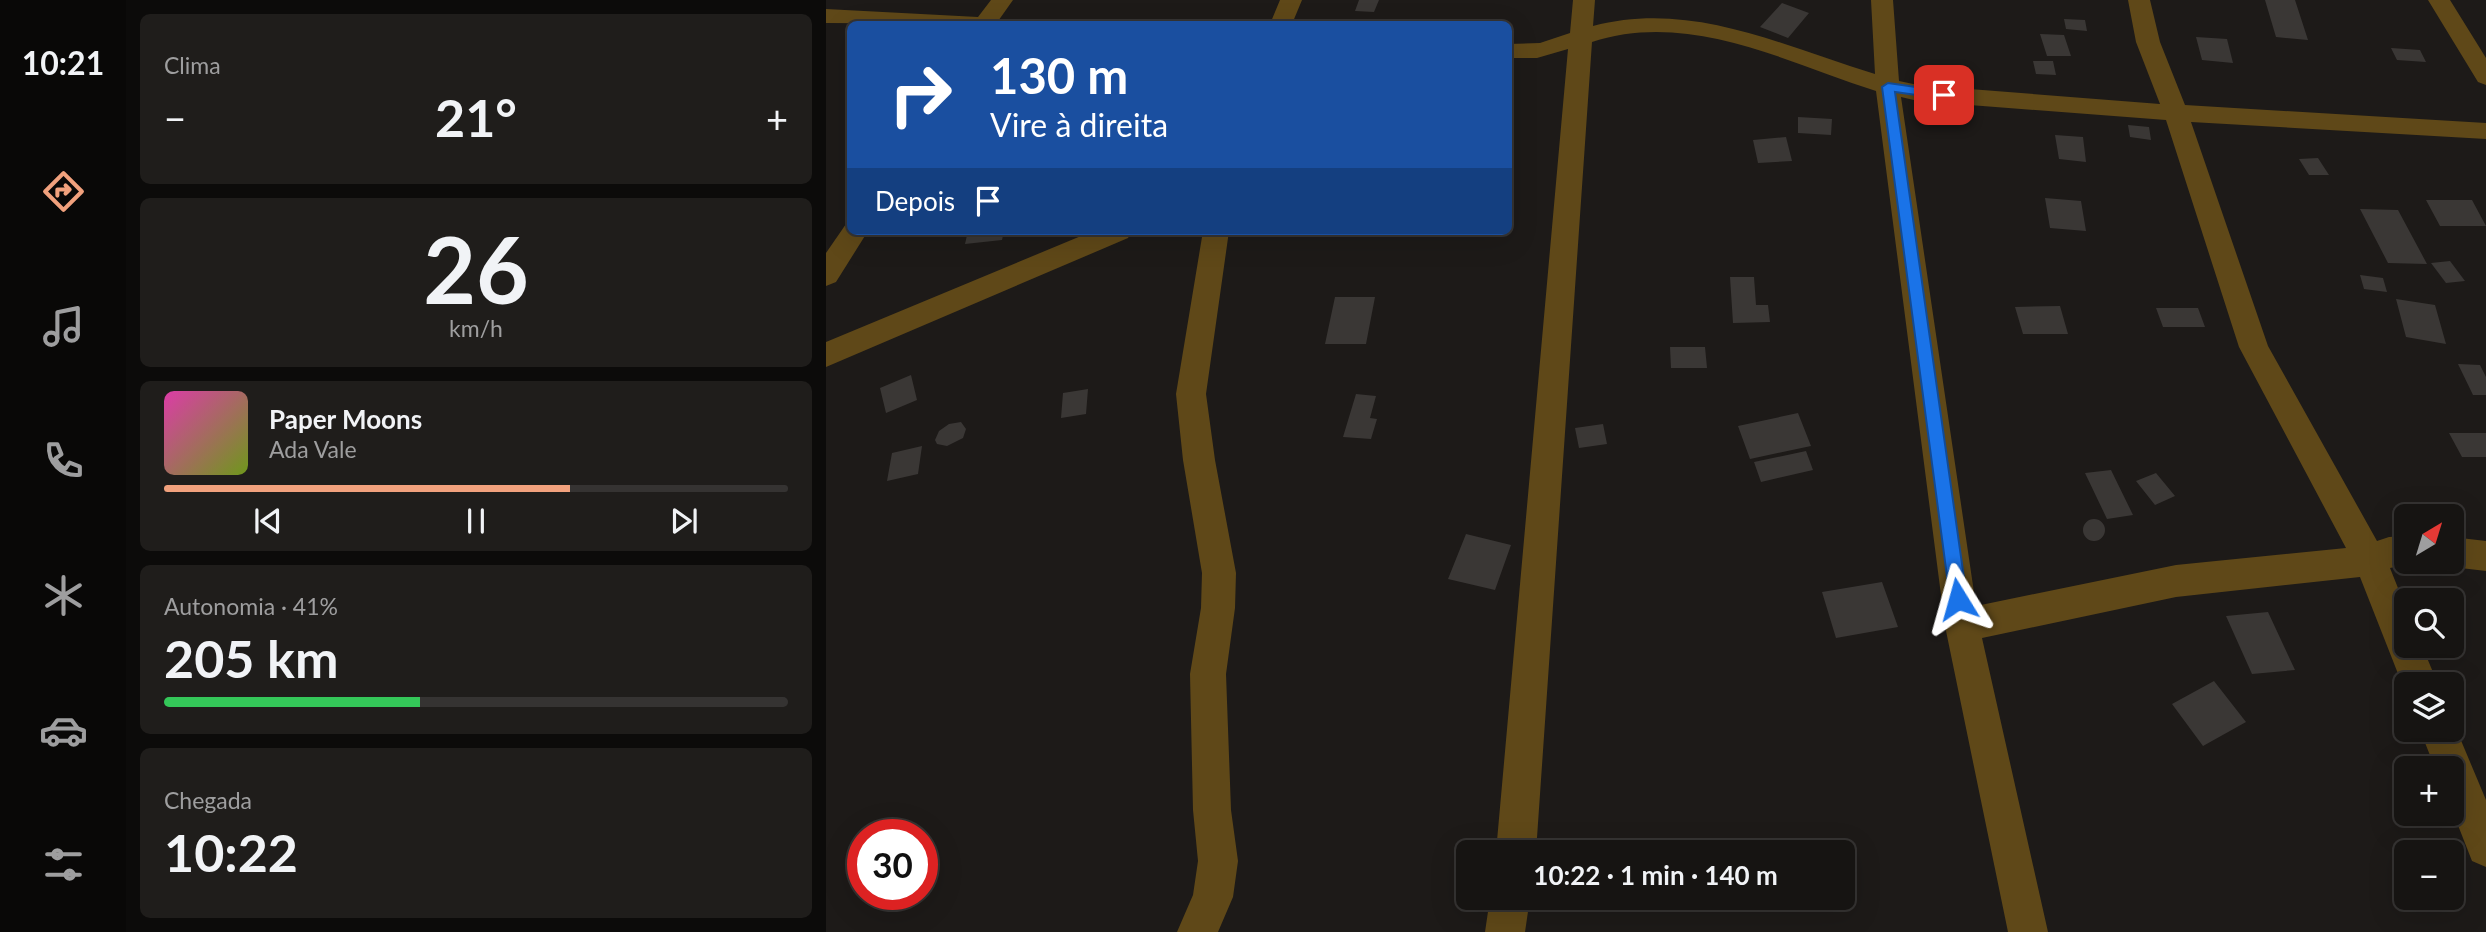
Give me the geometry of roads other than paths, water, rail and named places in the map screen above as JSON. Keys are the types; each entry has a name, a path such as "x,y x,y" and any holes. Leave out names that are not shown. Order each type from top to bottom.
{"street":[{"path":"987,21 1002,0"},
{"path":"1282,21 1291,0"},
{"path":"1517,840 1584,0"},
{"path":"1882,0 1888,87 1962,626 2028,932"},
{"path":"2139,0 2148,41 2176,113 2254,347 2370,562 2415,672"},
{"path":"2439,0 2486,77"},
{"path":"826,16 925,21"},
{"path":"1512,63 1538,51 1611,27 1655,23 1725,34 1888,87 1918,93 2176,113 2486,131"},
{"path":"1512,51 1538,51"},
{"path":"826,275 852,235"},
{"path":"826,355 1110,235"},
{"path":"1198,932 1213,897 1217,861 1212,810 1208,674 1218,608 1219,573 1199,460 1191,394 1215,235"},
{"path":"1962,626 2176,580 2370,562 2394,552"},
{"path":"2464,553 2486,556"},
{"path":"2443,742 2486,847"},
{"path":"1505,932 1508,910"}]}
